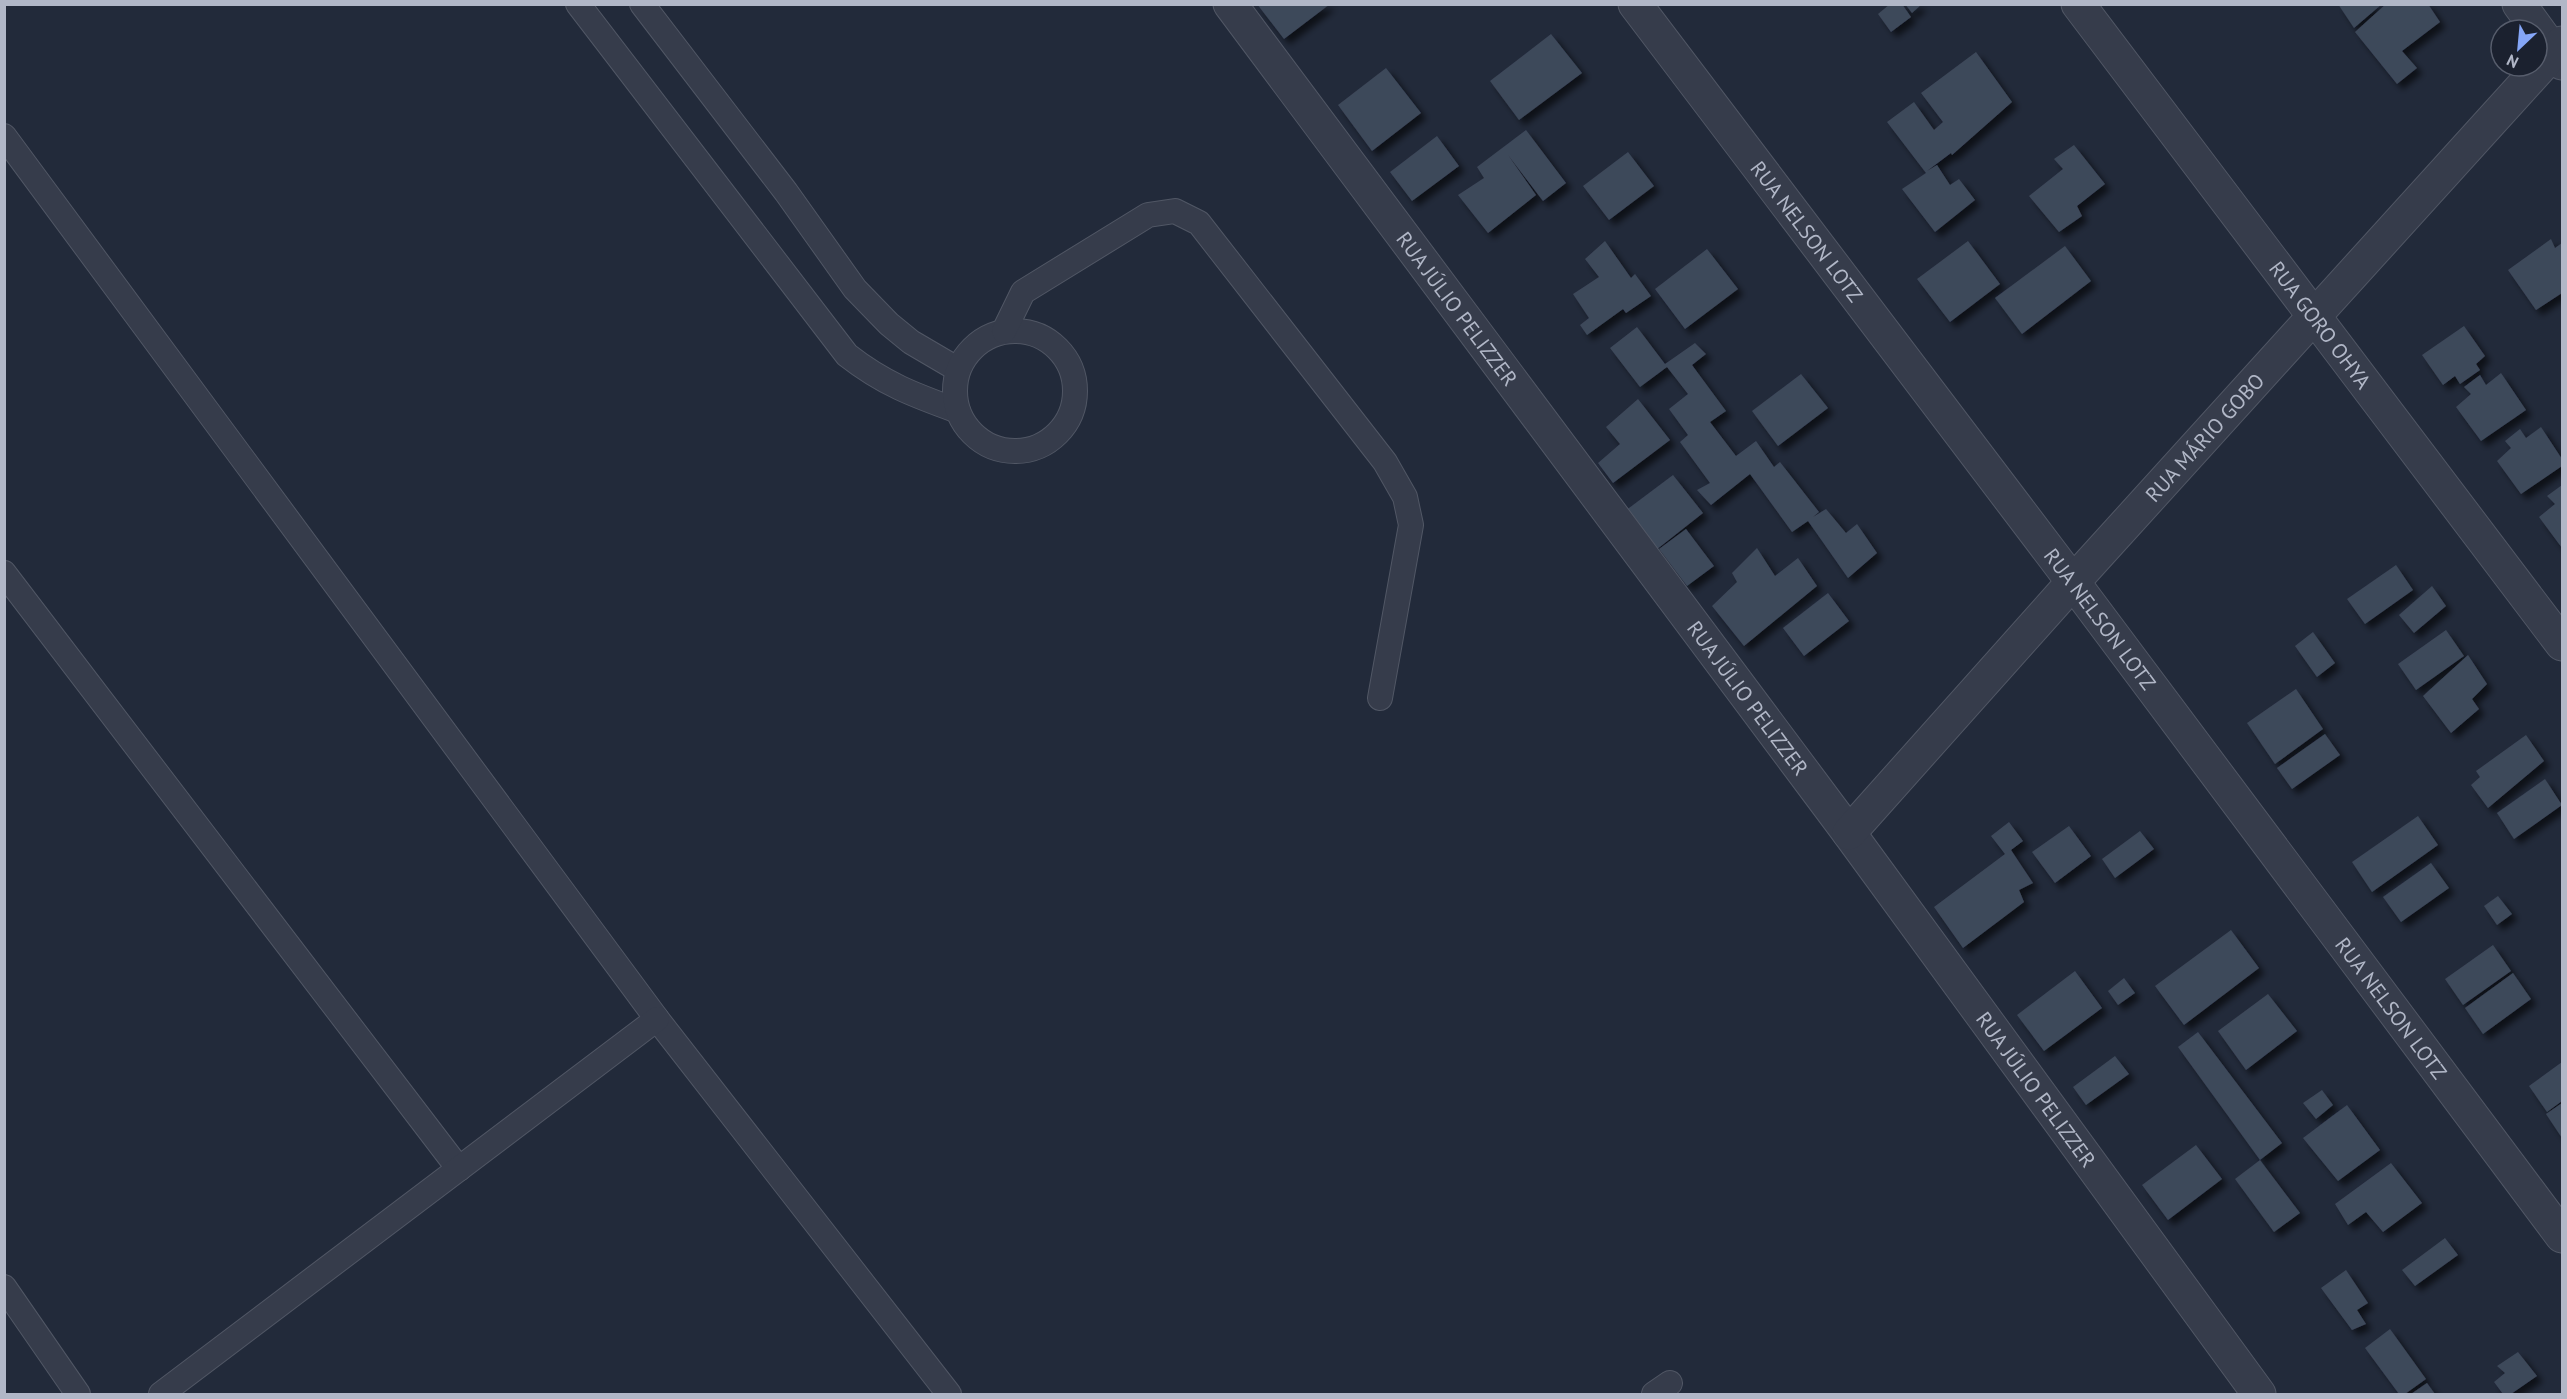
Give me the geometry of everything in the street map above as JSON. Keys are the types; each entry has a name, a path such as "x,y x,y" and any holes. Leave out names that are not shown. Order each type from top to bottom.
{"street":[{"name":"RUA JÚLIO PELIZZER","path":"1230,4 1849,833 2259,1395"},
{"name":"RUA NELSON LOTZ","path":"1635,4 2073,582 2562,1236"},
{"name":"RUA GORO OHYA","path":"2078,4 2562,644"},
{"path":"2519,4 2560,53"},
{"name":"RUA MÁRIO GOBO","path":"1849,833 2314,315 2560,53"}],"lane":[{"path":"578,4 847,355 872,375 906,392 958,411"},
{"path":"642,4 786,192 855,289 889,324 911,342 957,369"},
{"path":"4,136 657,1019 949,1395"},
{"path":"1004,331 1023,292 1148,215 1175,211 1199,223 1385,462 1405,497 1411,525 1380,698"},
{"path":"1004,331 1026,331 1046,339 1062,352 1072,371 1076,391 1072,412 1061,430 1045,444 1025,450 1004,450 984,443 968,429 958,411 954,390 957,369 968,351 985,338 1004,331"},
{"path":"4,573 459,1169"},
{"path":"161,1395 657,1019"},
{"path":"4,1287 78,1395"}],"building":[{"path":"1257,4 1330,4 1284,39"},
{"path":"1890,4 1902,4 1911,17 1891,32 1878,14"},
{"path":"1905,4 1922,4 1912,13"},
{"path":"2338,4 2382,4 2354,28"},
{"path":"2386,4 2428,4 2440,22 2402,51 2417,68 2397,84 2355,32"},
{"path":"1551,34 1582,73 1519,120 1490,81"},
{"path":"1976,52 2012,102 1952,155 1951,153 1927,171 1937,165 1950,185 1959,179 1975,200 1935,232 1902,189 1926,173 1887,122 1914,102 1934,130 1943,122 1921,93"},
{"path":"1386,68 1421,113 1372,151 1338,105"},
{"path":"1526,130 1566,183 1543,201 1508,155 1536,195 1488,233 1458,195 1484,178 1477,167"},
{"path":"1437,136 1459,166 1412,201 1390,172"},
{"path":"2074,145 2105,184 2077,206 2082,216 2059,232 2029,196 2063,169 2054,159"},
{"path":"1628,152 1654,186 1609,220 1583,186"},
{"path":"2551,239 2555,248 2562,243 2562,293 2536,310 2508,270"},
{"path":"1605,241 1631,278 1635,274 1651,296 1626,313 1623,309 1587,335 1580,325 1589,318 1573,294 1599,277 1585,259"},
{"path":"1968,241 2000,284 1950,322 1917,279"},
{"path":"2065,246 2091,281 2022,334 1995,298"},
{"path":"1707,249 1738,289 1685,329 1655,289"},
{"path":"2464,326 2485,356 2476,364 2480,370 2460,384 2455,376 2443,385 2422,355"},
{"path":"1637,327 1665,364 1695,343 1706,354 1692,365 1726,411 1710,422 1736,456 1756,441 1774,467 1780,462 1819,512 1813,517 1826,509 1846,533 1857,524 1877,553 1848,578 1808,521 1792,532 1750,474 1711,505 1697,490 1710,483 1680,442 1688,435 1669,409 1688,394 1667,367 1640,387 1610,348"},
{"path":"2501,373 2526,410 2481,441 2456,407 2471,394 2464,387 2480,375 2486,385"},
{"path":"1801,374 1828,408 1778,446 1752,411"},
{"path":"1638,399 1670,440 1613,483 1598,463 1620,444 1606,427"},
{"path":"2541,427 2562,459 2562,466 2521,494 2497,461 2511,448 2505,441 2520,429 2526,438"},
{"path":"1673,475 1703,513 1656,550 1625,511"},
{"path":"2562,485 2562,548 2539,517 2555,504 2547,496"},
{"path":"1686,529 1714,566 1687,586 1659,549"},
{"path":"1757,548 1775,576 1798,558 1817,586 1744,646 1712,606 1737,582 1732,573"},
{"path":"2396,565 2413,590 2365,624 2347,599"},
{"path":"2432,586 2446,606 2414,633 2399,615"},
{"path":"1828,593 1849,621 1804,656 1783,628"},
{"path":"2446,630 2464,656 2416,690 2398,664"},
{"path":"2313,632 2335,663 2317,677 2295,646"},
{"path":"2468,655 2487,684 2472,699 2479,709 2451,733 2423,696"},
{"path":"2296,689 2323,729 2275,764 2247,723"},
{"path":"2325,734 2340,755 2292,789 2277,768"},
{"path":"2526,735 2544,761 2488,808 2471,785 2480,777 2476,771"},
{"path":"2545,779 2562,805 2514,839 2497,813"},
{"path":"2418,816 2438,845 2372,892 2352,862"},
{"path":"2009,822 2023,841 2011,850 2033,883 2019,890 2024,902 1963,948 1934,907 2005,854 1991,836"},
{"path":"2069,826 2091,856 2055,883 2032,852"},
{"path":"2140,831 2154,849 2115,878 2102,859"},
{"path":"2431,863 2449,888 2401,922 2383,897"},
{"path":"2498,896 2512,914 2497,925 2484,906"},
{"path":"2231,930 2259,968 2184,1025 2155,986"},
{"path":"2493,945 2511,971 2463,1005 2445,979"},
{"path":"2075,971 2102,1008 2044,1051 2017,1015"},
{"path":"2513,973 2531,999 2483,1034 2465,1008"},
{"path":"2124,978 2135,993 2118,1005 2108,991"},
{"path":"2268,994 2297,1031 2246,1070 2218,1031"},
{"path":"2198,1032 2282,1143 2260,1160 2178,1047"},
{"path":"2115,1056 2129,1074 2086,1105 2073,1087"},
{"path":"2562,1062 2562,1101 2547,1112 2529,1086"},
{"path":"2322,1090 2333,1105 2316,1119 2303,1103"},
{"path":"2562,1103 2562,1138 2546,1114"},
{"path":"2347,1105 2380,1150 2338,1181 2303,1138"},
{"path":"2196,1145 2222,1179 2168,1220 2142,1185"},
{"path":"2260,1160 2300,1213 2274,1232 2235,1179"},
{"path":"2391,1163 2422,1203 2383,1232 2366,1212 2348,1225 2335,1204"},
{"path":"2445,1238 2458,1255 2415,1286 2402,1270"},
{"path":"2346,1270 2368,1303 2357,1310 2366,1324 2352,1330 2321,1288"},
{"path":"2390,1329 2426,1379 2405,1394 2399,1394 2365,1348"},
{"path":"2518,1352 2537,1376 2511,1394 2503,1394 2494,1382 2505,1373 2497,1366"},
{"path":"2427,1383 2435,1394 2411,1394"}]}
